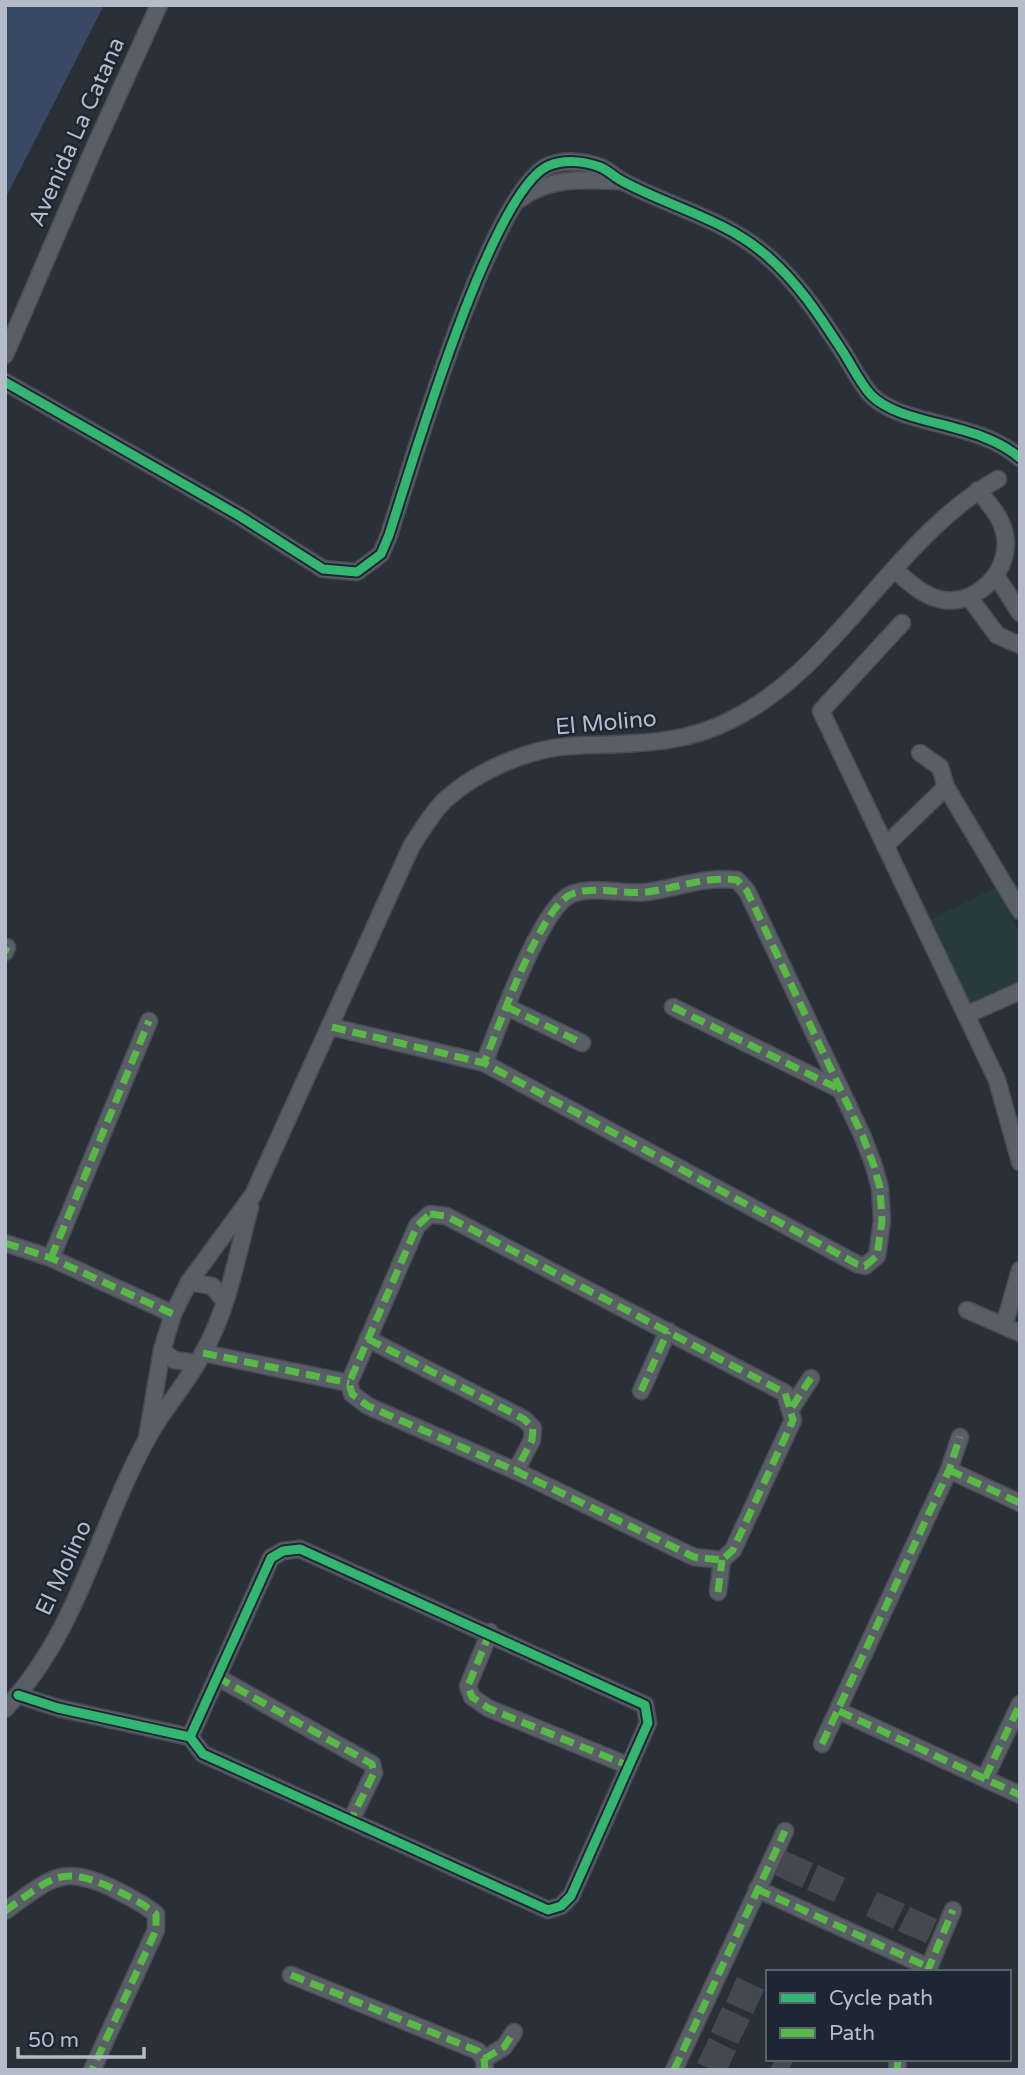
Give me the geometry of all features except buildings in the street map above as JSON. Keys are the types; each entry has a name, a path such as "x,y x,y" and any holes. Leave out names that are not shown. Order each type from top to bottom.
{"street":[{"name":"Avenida La Catana","path":"5,355 94,146 159,5"},
{"path":"5,382 238,515 323,569 357,572 380,554 389,535 459,330 489,254 515,203 542,186 561,181 622,181 675,203 741,236 767,256 818,315 872,395 893,410 988,437 1020,458"},
{"name":"El Molino","path":"5,1709 42,1665 70,1613 147,1438 200,1358 224,1300 253,1195 332,1027 411,847 430,818 454,793 499,765 566,746 654,743 681,739 729,722 760,705 802,668 894,569 978,490 998,479"},
{"path":"894,569 928,595 952,600 969,597 997,576 1004,559 1004,530 998,516 978,490"},
{"path":"997,576 1020,613"},
{"path":"969,597 997,635 1020,645"},
{"path":"902,623 821,711 997,1080 1019,1153"},
{"path":"920,753 940,767 946,787 1020,911"},
{"path":"885,846 946,787"},
{"path":"332,1027 484,1063 865,1266 873,1263 881,1245 880,1188 863,1137 747,891 737,880 722,878 646,892 588,890 561,899 544,922 484,1063"},
{"path":"966,1015 1020,991"},
{"path":"507,1007 582,1043"},
{"path":"673,1007 841,1090"},
{"path":"51,1258 149,1021"},
{"name":"El Molino","path":"147,1438 162,1350 173,1314 189,1282 253,1195"},
{"path":"718,1592 722,1560 733,1550 793,1419 792,1407 785,1393 446,1216 430,1214 417,1226 368,1339 349,1383 352,1394 368,1406 516,1471 694,1557 722,1560"},
{"path":"5,1243 51,1258 173,1314"},
{"path":"1004,1326 1020,1270"},
{"path":"189,1282 212,1286 224,1300"},
{"path":"967,1310 1020,1333"},
{"path":"641,1391 668,1331"},
{"path":"368,1339 524,1419 533,1428 531,1440 516,1471"},
{"path":"162,1350 174,1360 200,1358 349,1383"},
{"path":"792,1407 811,1378"},
{"path":"822,1744 948,1470 960,1437"},
{"path":"948,1470 1020,1503"},
{"path":"19,1695 58,1708 190,1737 203,1754 548,1910 561,1906 571,1896 648,1723 645,1705 490,1632 300,1549 283,1550 271,1558 190,1737"},
{"path":"490,1632 468,1686 472,1697 488,1707 629,1766"},
{"path":"217,1677 372,1764 374,1773 351,1820"},
{"path":"985,1778 1020,1704"},
{"path":"839,1711 1020,1795"},
{"path":"674,2070 785,1831"},
{"path":"5,1911 44,1884 69,1874 86,1875 145,1904 156,1914 156,1930 92,2070"},
{"path":"757,1889 928,1969 953,1910"},
{"path":"291,1975 478,2051 485,2064 504,2047 514,2032"}],"green space":[{"path":"997,887 1020,934 1020,982 971,1005 929,920"}],"water":[{"path":"5,5 104,5 5,199"}],"marked path":[{"path":"332,1027 484,1063 857,1264 865,1266 877,1256 882,1221 880,1188 874,1166 863,1137 747,891 737,880 702,881 647,892 590,890 572,894 560,903 534,943 484,1063"},
{"path":"5,952 7,947"},
{"path":"507,1007 582,1043"},
{"path":"673,1007 841,1090"},
{"path":"51,1258 149,1021"},
{"path":"430,1214 446,1216 785,1393 793,1420 733,1550 722,1560 694,1557 516,1471 368,1406 352,1394 349,1383 417,1226 430,1214"},
{"path":"5,1243 51,1258 173,1314"},
{"path":"641,1391 668,1331"},
{"path":"368,1339 524,1419 533,1428 532,1440 516,1471"},
{"path":"203,1353 349,1383"},
{"path":"792,1407 811,1378"},
{"path":"822,1744 949,1470 960,1437"},
{"path":"949,1470 1020,1503"},
{"path":"718,1592 722,1560"},
{"path":"490,1632 468,1686 472,1697 488,1708 629,1766"},
{"path":"217,1677 372,1764 374,1773 351,1820"},
{"path":"985,1778 1020,1704"},
{"path":"839,1711 1020,1795"},
{"path":"674,2070 785,1831"},
{"path":"5,1911 45,1883 68,1876 96,1881 141,1903 156,1914 156,1930 92,2070"},
{"path":"757,1889 928,1967"},
{"path":"928,1970 953,1910"},
{"path":"291,1975 478,2051 484,2059 485,2070"},
{"path":"484,2059 504,2047 514,2032"},
{"path":"897,2070 898,2061"}],"cycle path":[{"path":"5,382 238,515 323,569 357,572 381,554 389,535 455,335 502,225 526,187 548,166 574,162 600,167 640,190 715,223 751,243 800,290 864,386 885,405 902,413 983,437 1020,458"},
{"path":"18,1695 58,1708 190,1737 203,1754 548,1910 561,1906 571,1896 648,1723 645,1705 300,1549 283,1551 271,1558 190,1737"}]}
